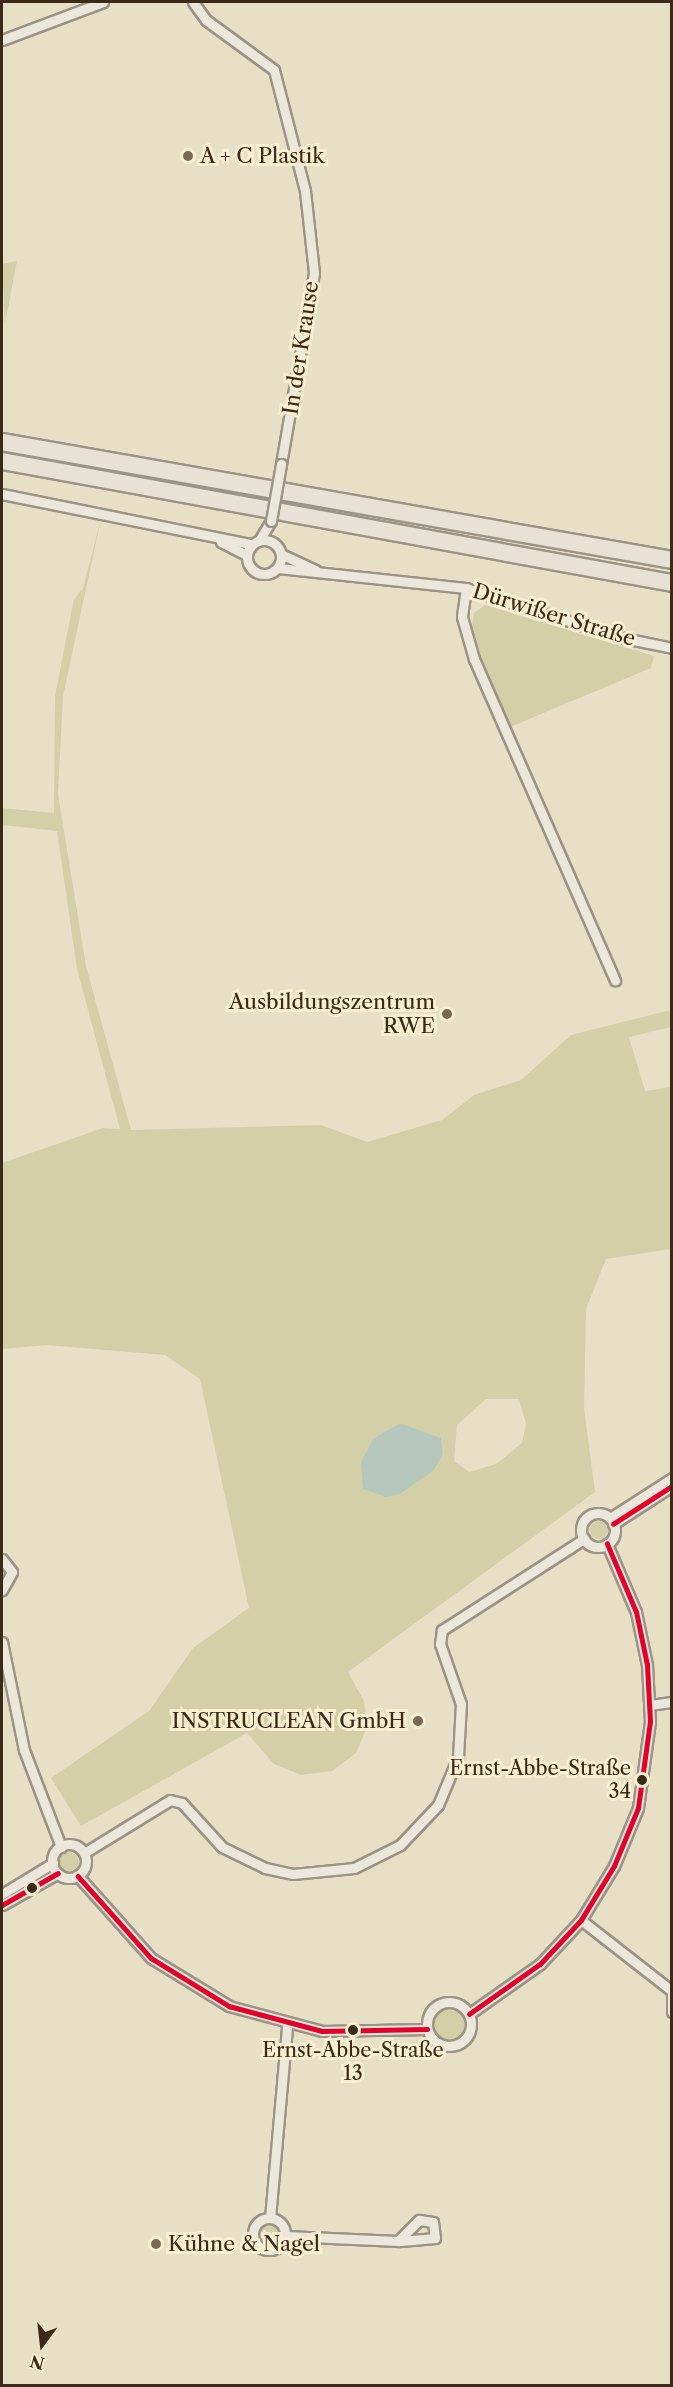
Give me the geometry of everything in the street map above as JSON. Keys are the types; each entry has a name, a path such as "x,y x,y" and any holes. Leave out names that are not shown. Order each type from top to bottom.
{"highway":[{"path":"2,442 672,561"},
{"path":"2,461 672,583"}],"street":[{"path":"2,40 103,2"},
{"name":"In der Krause","path":"194,2 206,20 274,70 305,191 314,273 271,521 264,538 246,555"},
{"path":"2,494 211,536 264,538 281,554 278,567"},
{"path":"211,536 246,555"},
{"name":"Dürwißer Straße","path":"281,554 328,575"},
{"name":"Dürwißer Straße","path":"246,555 257,573 278,567 328,575 466,588 619,637 672,648"},
{"path":"466,588 462,617 474,659 615,980"},
{"path":"469,2014 540,1964 581,1920 614,1866 638,1808 650,1705 636,1612 607,1544 612,1521 672,1478"},
{"path":"584,1539 582,1524 590,1516 612,1521 672,1486"},
{"path":"584,1539 597,1546 607,1544"},
{"path":"84,1853 170,1800 182,1803 222,1847 266,1868 293,1874 354,1868 400,1845 438,1804 458,1757 461,1704 440,1644 442,1630 584,1539"},
{"path":"2,1559 12,1572 2,1590"},
{"path":"2,1642 24,1750 61,1847 53,1863 2,1894"},
{"path":"650,1705 672,1702"},
{"path":"61,1847 76,1846 84,1853 86,1863 78,1876"},
{"path":"53,1863 58,1873"},
{"path":"2,1905 58,1873 78,1876 111,1919 162,1967 228,2006 287,2026 355,2034 427,2029"},
{"path":"581,1920 672,1992 672,2012"},
{"path":"442,2003 460,2005 469,2014 468,2034 459,2043 439,2043 427,2029 428,2016 442,2003"},
{"path":"270,2218 287,2026"},
{"path":"270,2218 284,2226 286,2236"},
{"path":"270,2218 254,2229 257,2245 271,2251 286,2236 398,2241"}],"shaded area":[{"path":"17,261 5,324 2,264"},
{"path":"101,519 63,696 58,794 86,966 131,1130 321,1125 367,1142 442,1120 474,1095 521,1080 571,1035 671,1010 671,1027 629,1037 645,1091 671,1087 671,1249 606,1259 586,1309 584,1408 595,1492 348,1672 364,1701 367,1727 356,1753 332,1771 301,1775 274,1764 247,1733 81,1826 51,1778 149,1711 193,1648 249,1608 200,1379 165,1355 46,1345 2,1349 2,1163 103,1128 120,1129 77,969 57,831 2,825 2,808 54,813 55,696 74,599 83,588","holes":["486,1399 519,1399 526,1424 522,1443 496,1464 469,1472 454,1461 457,1425","400,1423 441,1438 443,1454 434,1470 361,1462 373,1440"]},
{"path":"485,605 654,656 651,668 510,727 471,632 474,613"},
{"path":"400,1423 441,1438 443,1454 434,1470 400,1494 386,1497 363,1489 361,1462 373,1439"},
{"path":"599,1521 605,1524 608,1530 605,1536 599,1539 593,1536 590,1530 593,1524"},
{"path":"69,1852 76,1855 79,1862 76,1869 69,1872 62,1869 59,1862 62,1855"},
{"path":"450,2008 462,2012 466,2024 462,2036 450,2040 438,2036 434,2024 438,2012"},
{"path":"270,2224 277,2227 280,2234 277,2241 270,2244 263,2241 260,2234 263,2227"}],"transit line":[{"path":"613,1524 672,1486"},
{"path":"469,2014 540,1964 581,1920 614,1866 638,1808 650,1722 647,1665 636,1612 607,1544"},
{"path":"2,1905 58,1873"},
{"path":"78,1876 151,1958 229,2006 322,2031 427,2029"}],"place":[{"name":"A + C Plastik","path":"188,156"},
{"name":"Ausbildungszentrum RWE","path":"447,1014"},
{"name":"INSTRUCLEAN GmbH","path":"418,1721"},
{"name":"Ernst-Abbe-Straße 34","path":"642,1780"},
{"name":"Ernst-Abbe-Straße 13","path":"353,2030"},
{"name":"Kühne & Nagel","path":"156,2244"}]}
